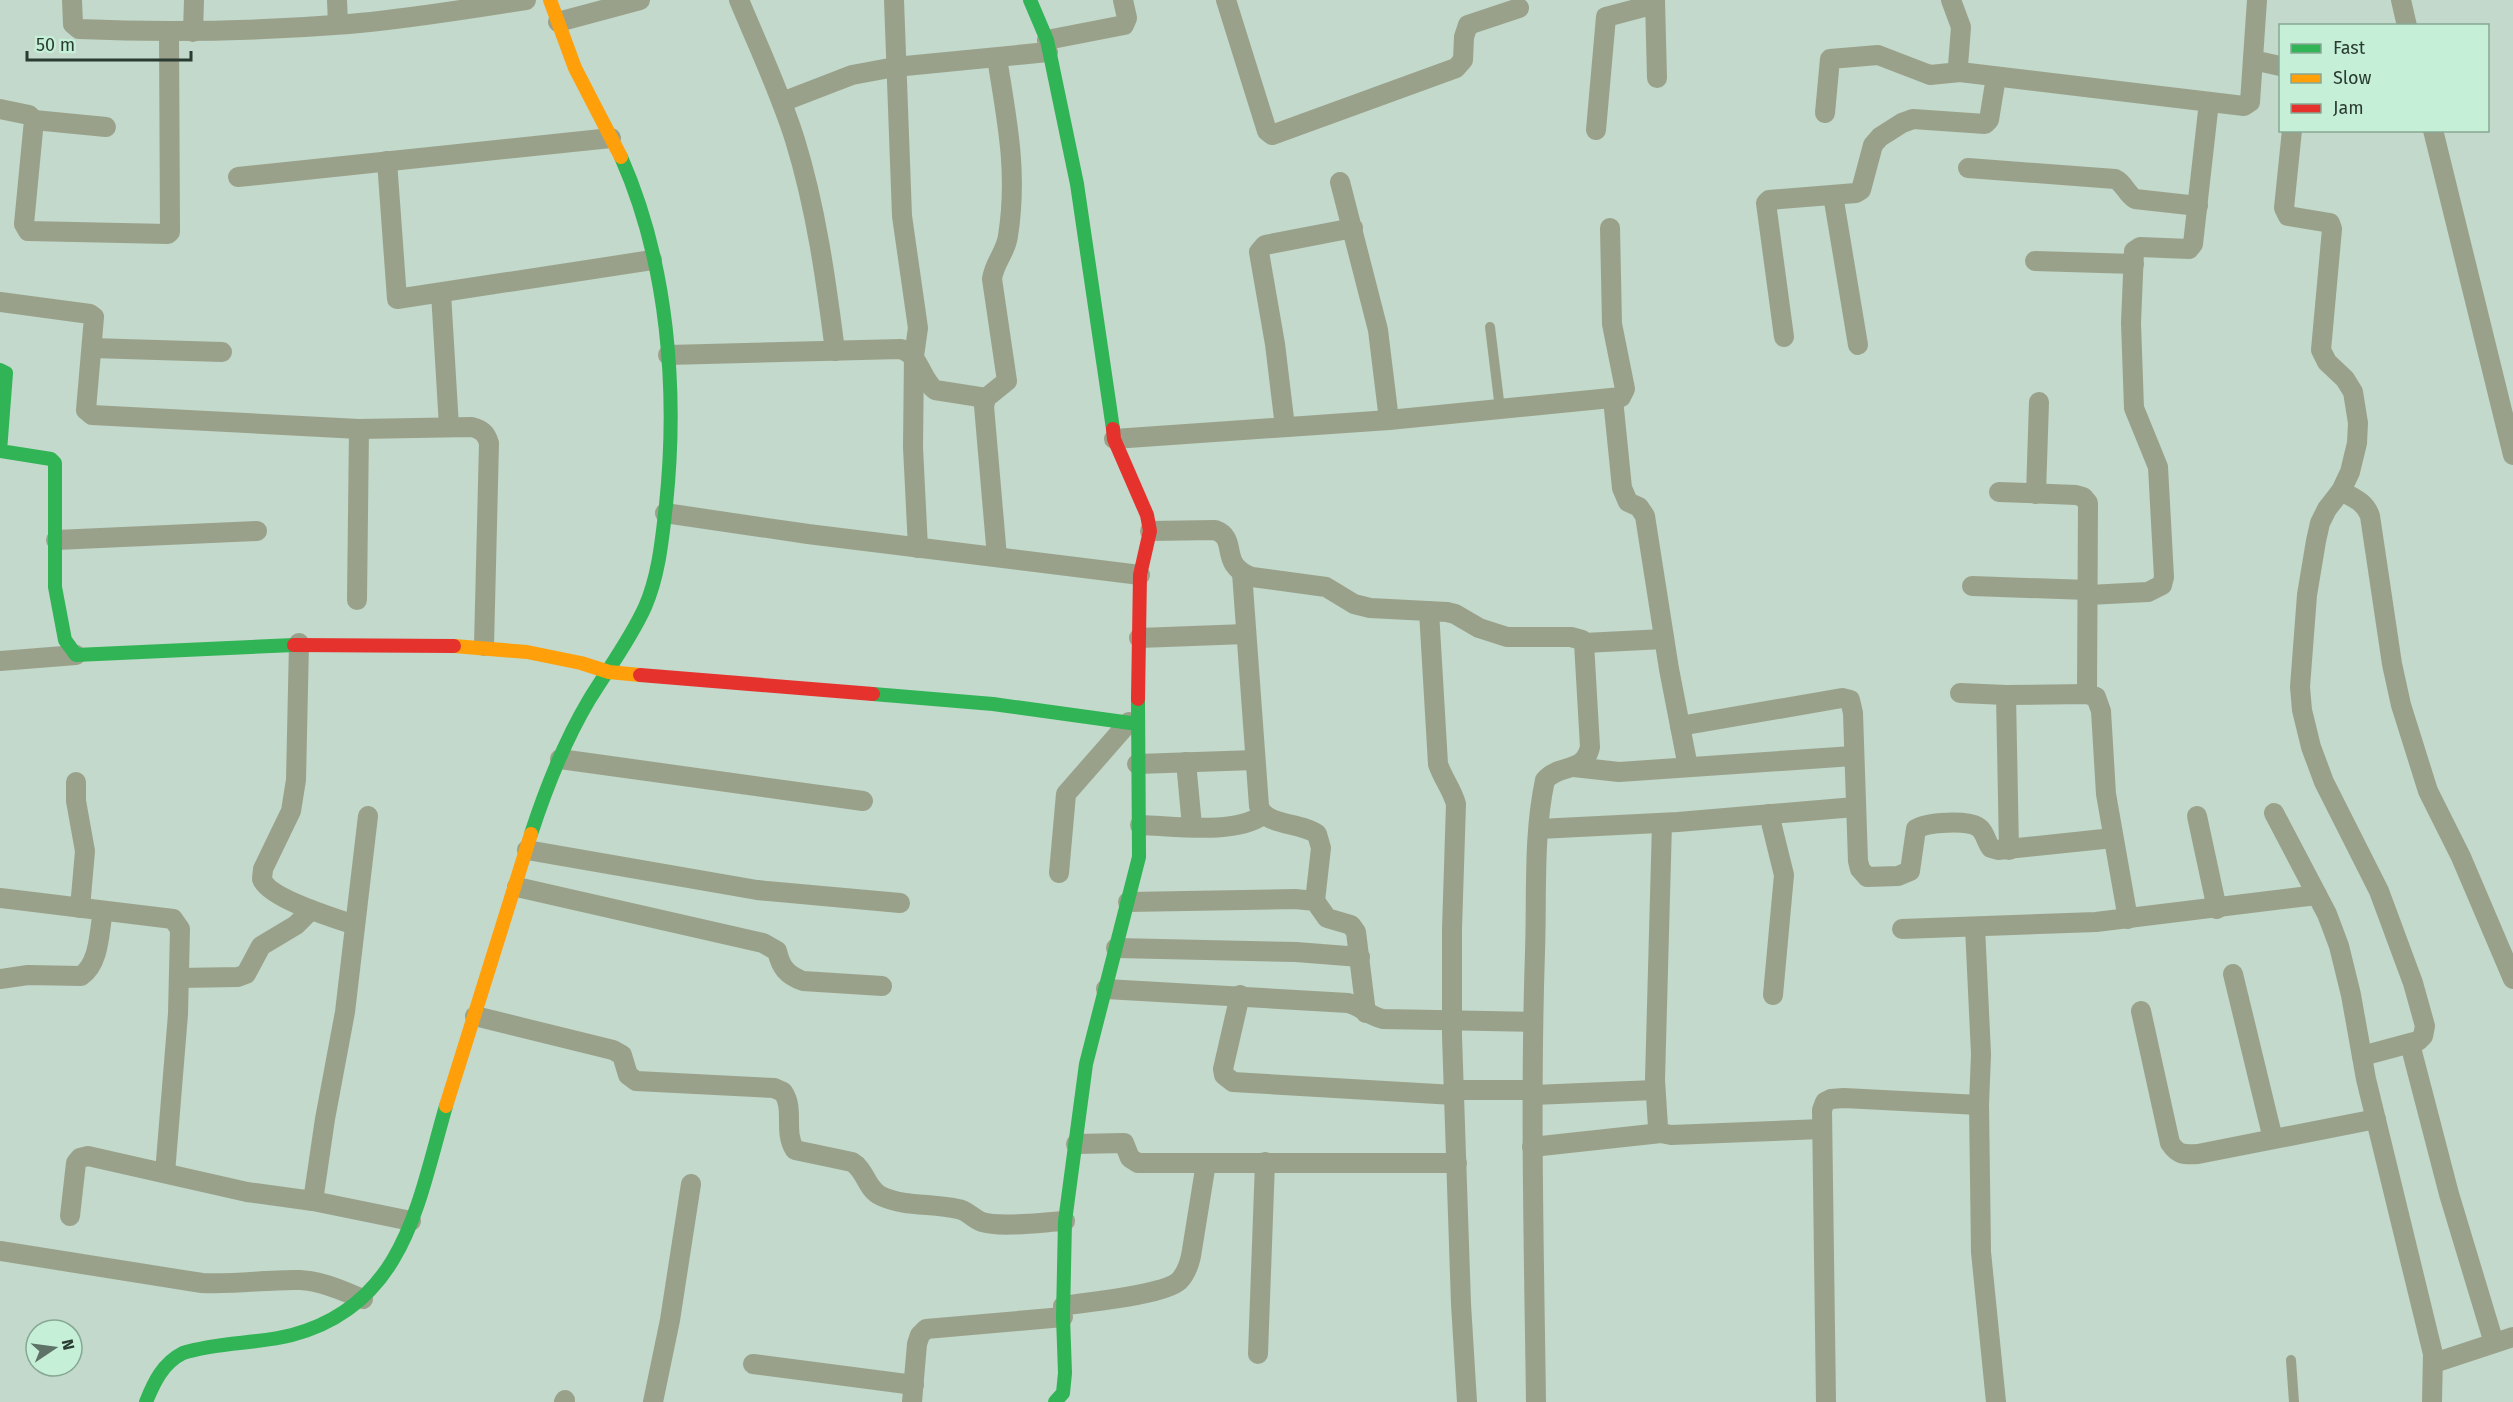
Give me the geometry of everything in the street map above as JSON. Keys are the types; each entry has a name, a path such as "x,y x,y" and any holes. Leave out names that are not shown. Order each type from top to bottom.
{"street":[{"path":"72,0 73,24 79,29 170,32 338,24 526,0"},
{"path":"194,32 195,0"},
{"path":"337,0 338,24"},
{"path":"146,1402 155,1381 166,1365 178,1356 198,1349 268,1340 333,1323 363,1299 376,1285 392,1261 418,1202 442,1118 527,850 560,759 589,702 609,672 648,599 657,571 669,470 668,355 652,260 629,177 579,76 550,0"},
{"path":"558,22 640,0"},
{"path":"739,0 782,102 804,173 825,274 835,351"},
{"path":"894,0 902,216 918,328 914,356 913,447 918,548"},
{"path":"1030,0 1048,46 1077,184 1114,439 1147,516 1150,531 1140,575 1134,723 1140,825 1139,857 1086,1064 1065,1221 1063,1312 1065,1373 1062,1393 1054,1402"},
{"path":"782,102 852,75 895,67 997,58 1124,25 1127,23 1127,18 1123,0"},
{"path":"1226,0 1267,131 1272,135 1456,68 1463,60 1465,30 1468,25 1519,8"},
{"path":"1951,0 1961,27 1958,66 1960,72"},
{"path":"1825,112 1830,58 1884,56 1930,75 1960,72 2247,105 2250,102 2257,0"},
{"path":"2401,0 2407,24"},
{"path":"1596,130 1606,17 1655,2 1657,78"},
{"path":"34,120 24,224 28,231 168,234 170,232 170,32"},
{"path":"996,557 984,406 986,398 1005,385 1007,375 992,279 993,271 1008,240 1013,165 997,58"},
{"path":"2253,60 2279,66"},
{"path":"1784,338 1766,203 1861,190 1873,145 1880,137 1908,120 1985,124 1989,120 1996,77"},
{"path":"1972,586 2088,592 2148,592 2162,585 2164,577 2158,467 2134,408 2131,323 2134,264 2136,247 2191,247 2198,206 2209,102"},
{"path":"0,109 29,115 34,120 105,127"},
{"path":"2292,132 2285,214 2330,223 2332,229 2321,350 2327,362 2345,379 2353,392 2356,406 2357,444 2350,471 2341,491 2327,509 2320,523 2316,541 2307,595 2300,687 2302,710 2311,747 2324,782 2379,891 2413,983 2425,1026 2423,1036 2410,1044 2362,1056"},
{"path":"2433,132 2513,455"},
{"path":"238,177 611,138"},
{"path":"387,161 396,297 398,299 652,260"},
{"path":"1968,168 2115,179 2120,181 2128,195 2135,199 2198,206"},
{"path":"1340,182 1378,330 1389,420"},
{"path":"1833,195 1858,345"},
{"path":"1285,427 1275,344 1259,252 1265,245 1353,228"},
{"path":"1114,439 1389,420 1621,397 1625,389 1611,309 1610,228"},
{"path":"2035,261 2134,264"},
{"path":"441,293 450,427"},
{"path":"0,302 94,316 86,410 92,415 358,429 472,427 482,430 487,435 489,443 484,646"},
{"path":"92,348 222,352"},
{"path":"668,355 901,349 914,356 930,386 935,390 986,398"},
{"path":"0,370 6,373 0,452 51,459 55,463 55,587 65,640 76,655"},
{"path":"1613,399 1622,488 1628,502 1639,507 1645,516 1664,639 1688,767"},
{"path":"2036,494 2039,402"},
{"path":"357,600 358,429"},
{"path":"2341,491 2367,507 2390,655 2401,705 2427,791 2461,857 2513,979"},
{"path":"1999,492 2076,495 2084,497 2088,502 2087,694"},
{"path":"665,513 918,548 1140,575"},
{"path":"1150,531 1215,530 1226,538 1232,563 1242,573 1252,577 1326,587 1354,604 1370,608 1455,614 1479,628 1507,637 1571,637 1582,640 1584,643 1664,639"},
{"path":"56,540 257,531"},
{"path":"1242,573 1259,806 1263,815 1268,819 1293,824 1317,834 1321,848 1316,901 1327,918 1351,926 1356,932 1366,1013"},
{"path":"1430,611 1438,764 1442,776 1453,792 1456,804 1452,1021 1461,1304 1467,1402"},
{"path":"1139,638 1246,634"},
{"path":"299,643 296,780 291,811 263,869 262,879 268,886 288,899 355,926"},
{"path":"0,661 299,643 484,646 572,659 609,672 993,704 1134,723"},
{"path":"1536,1402 1532,1147 1539,829 1545,780 1557,771 1574,767 1588,756 1590,747 1584,643"},
{"path":"1960,693 2087,694 2096,697 2101,711 2106,795 2128,919"},
{"path":"2006,695 2009,850"},
{"path":"1680,726 1846,698 1852,704 1858,861 1860,869 1867,877 1898,876 1910,871 1916,829 1929,824 1976,825 1982,830 1991,848 1998,850 2113,838"},
{"path":"1059,873 1066,794 1134,723"},
{"path":"1574,767 1619,772 1853,756"},
{"path":"560,759 863,801"},
{"path":"1137,764 1256,760"},
{"path":"1186,762 1192,826"},
{"path":"76,782 76,801 85,851 80,908"},
{"path":"1539,829 1662,823 1856,807"},
{"path":"2274,813 2317,895 2339,946 2376,1119 2434,1364 2432,1402"},
{"path":"1769,814 1784,875 1773,995"},
{"path":"1140,825 1236,826 1254,821 1263,815"},
{"path":"313,1200 345,1012 368,816"},
{"path":"2197,816 2217,909"},
{"path":"1661,1133 1657,1120 1655,1090 1662,823"},
{"path":"527,850 757,890 900,903"},
{"path":"517,887 763,943 777,951 782,968 791,977 803,981 882,986"},
{"path":"1902,929 2128,919 2317,895"},
{"path":"0,898 173,919 177,922 180,929 178,1014 165,1173"},
{"path":"1128,902 1295,899 1316,901"},
{"path":"179,978 246,974 261,946 296,926 311,910"},
{"path":"0,979 28,975 81,976 88,971 94,959 103,911"},
{"path":"1975,927 1980,1031 1982,1252 1994,1402"},
{"path":"1116,948 1296,952 1360,957"},
{"path":"2233,974 2273,1139"},
{"path":"1106,989 1348,1003 1358,1005 1366,1013 1383,1019 1533,1022"},
{"path":"1240,995 1223,1069 1227,1080 1233,1082 1454,1092 1655,1090"},
{"path":"2141,1011 2170,1143 2176,1152 2185,1155 2198,1154 2376,1119"},
{"path":"475,1016 613,1050 622,1055 628,1075 636,1082 774,1088 783,1092 788,1107 790,1143 795,1150 808,1155 852,1162 860,1166 870,1186 879,1195 898,1201 961,1209 981,1222 1065,1221"},
{"path":"2410,1044 2450,1194 2494,1343"},
{"path":"1826,1402 1822,1110 1826,1102 1831,1099 1979,1105"},
{"path":"1532,1147 1661,1133 1671,1135 1822,1129"},
{"path":"1076,1144 1124,1143 1130,1158 1138,1163 1457,1163"},
{"path":"70,1216 76,1163 80,1158 88,1156 247,1192 313,1200 411,1221"},
{"path":"1258,1354 1265,1162"},
{"path":"753,1364 913,1394 917,1344 920,1335 926,1329 1063,1312 1154,1291 1178,1282 1189,1266 1206,1163"},
{"path":"653,1402 670,1320 691,1184"},
{"path":"0,1251 202,1282 234,1284 301,1280 321,1283 363,1299"},
{"path":"2434,1364 2513,1337"}],"lane":[{"path":"1490,327 1500,409"},
{"path":"2291,1360 2294,1402"}],"traffic: fast":[{"path":"1030,0 1047,40 1077,184 1113,429"},
{"path":"531,834 549,782 572,732 645,607 654,582 661,544 666,505 671,417 666,328 650,240 621,157"},
{"path":"0,370 6,373 0,451 51,459 55,463 55,587 65,640 76,655 294,645"},
{"path":"873,694 993,704 1138,724"},
{"path":"1055,1402 1063,1393 1065,1373 1063,1317 1065,1221 1086,1064 1139,857 1138,699"},
{"path":"146,1402 156,1380 165,1368 183,1353 196,1349 292,1335 330,1320 360,1300 383,1275 401,1245 415,1213 446,1106"}],"traffic: slow":[{"path":"550,0 575,68 621,157"},
{"path":"454,646 527,652 581,663 609,672 640,675"},
{"path":"446,1106 531,834"}],"traffic: jam":[{"path":"1113,429 1114,439 1147,515 1150,531 1140,575 1138,699"},
{"path":"294,645 454,646"},
{"path":"640,675 873,694"}]}
